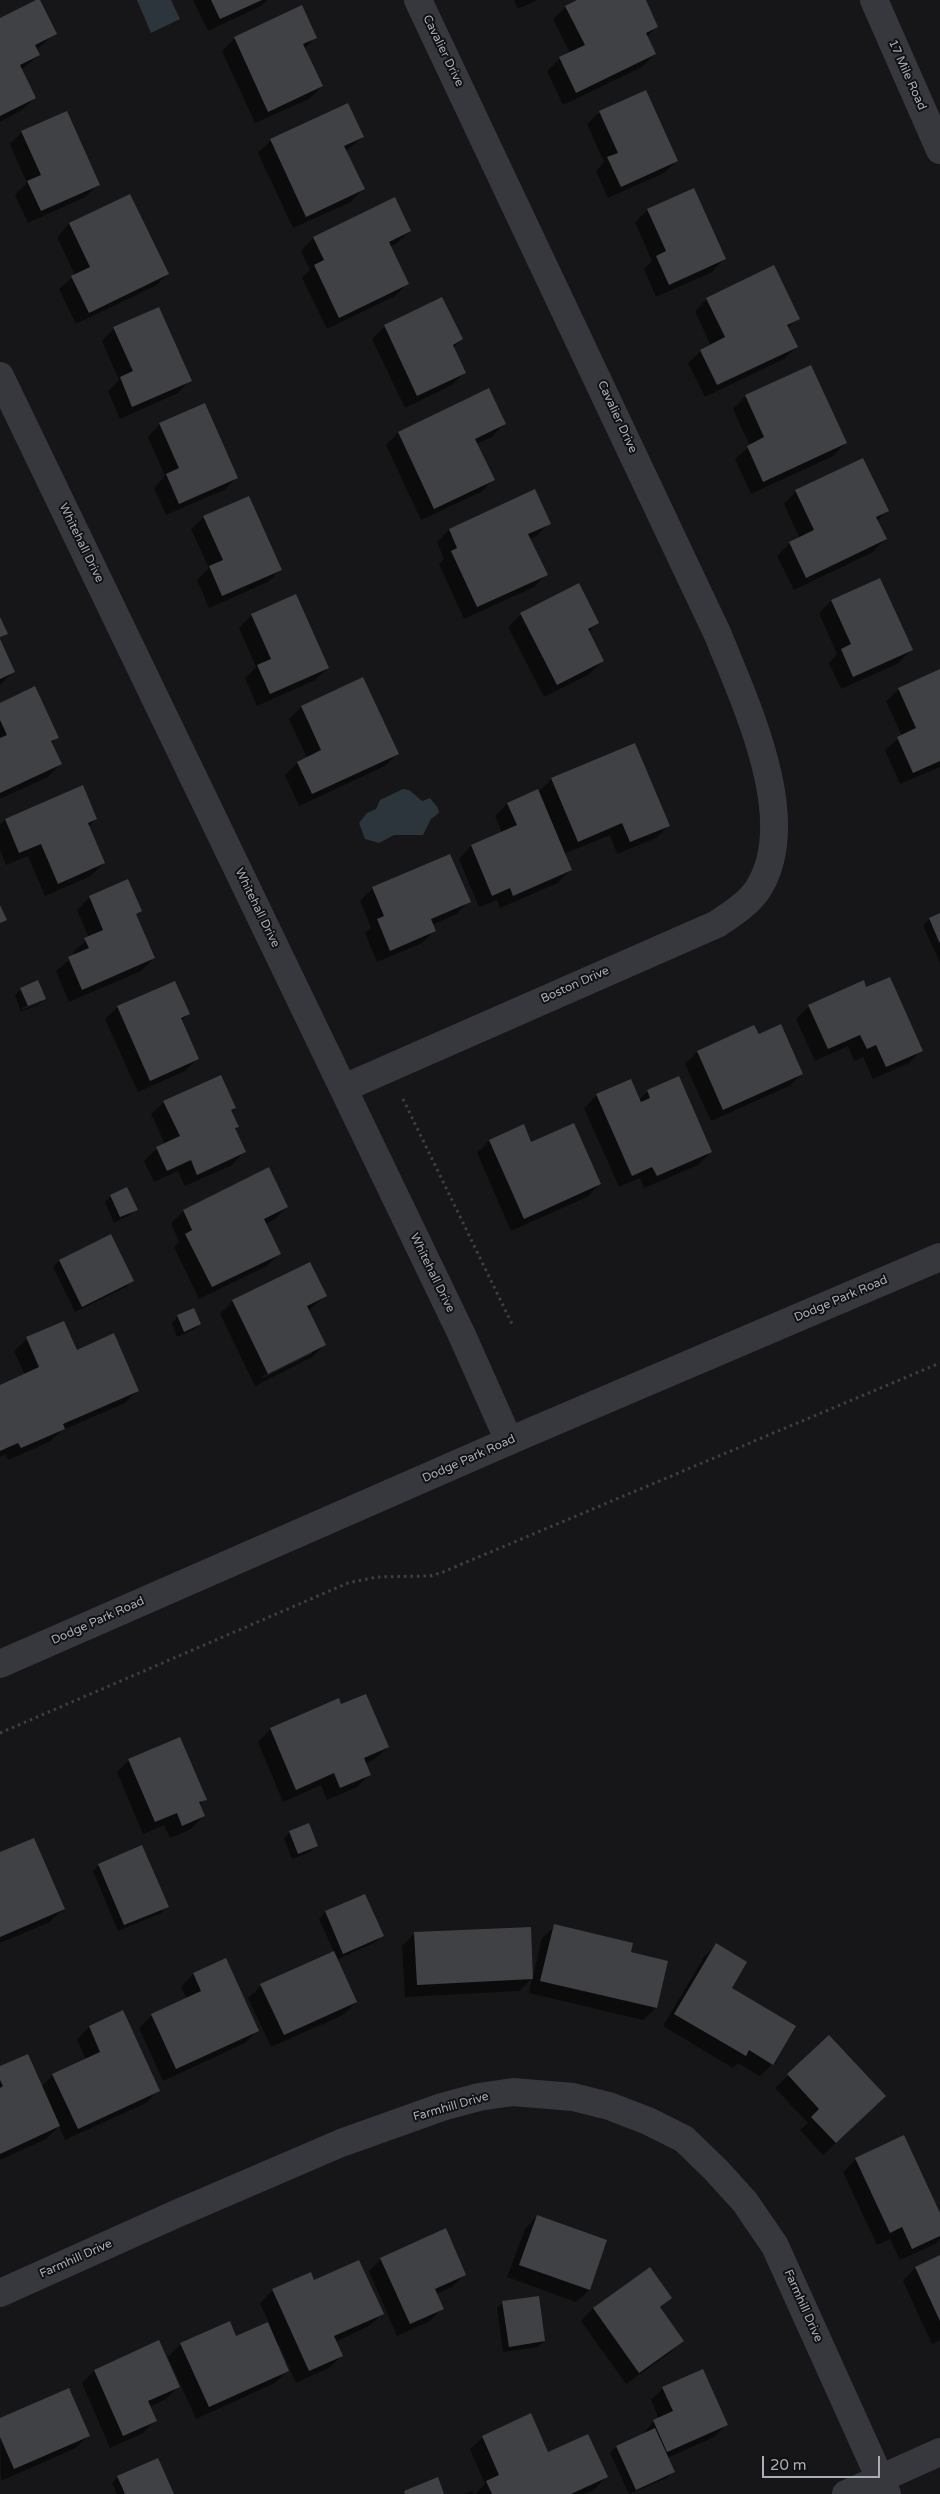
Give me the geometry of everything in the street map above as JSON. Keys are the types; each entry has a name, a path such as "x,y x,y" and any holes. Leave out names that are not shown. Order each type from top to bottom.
{"street":[{"name":"Cavalier Drive","path":"418,0 569,315 718,635 743,696 764,762 774,807 774,847"},
{"name":"17 Mile Road","path":"874,0 940,150"},
{"name":"Whitehall Drive","path":"0,376 344,1088 461,1333 509,1441"},
{"name":"Boston Drive","path":"344,1088 718,924 740,909 757,890 768,869 774,847"},
{"name":"Dodge Park Road","path":"0,1664 509,1441 940,1256"},
{"name":"Farmhill Drive","path":"0,2293 341,2143 442,2107 480,2097 514,2092 573,2096 616,2109 684,2139 745,2202 775,2246 883,2486"},
{"path":"846,2494 883,2486 940,2452"}],"path":[{"path":"400,1093 513,1326"},
{"path":"0,1733 348,1583 377,1577 430,1576 443,1572 940,1363"}],"shaded area":[{"path":"137,0 171,0 180,19 151,33"},
{"path":"403,789 409,790 422,801 430,798 438,808 439,813 431,819 423,835 394,835 379,843 365,839 359,823 367,813 376,809 380,800"}],"building":[{"path":"36,0 40,0 57,34 35,45 40,55 20,65 36,98 0,116 0,18"},
{"path":"211,0 262,0 220,19"},
{"path":"577,0 646,0 658,27 646,33 656,54 576,93 559,57 585,45 565,6"},
{"path":"302,5 317,38 303,44 323,86 268,112 234,37"},
{"path":"646,90 678,161 621,187 607,157 618,153 599,111"},
{"path":"348,103 364,137 344,146 365,189 306,217 270,139"},
{"path":"67,111 100,185 41,211 27,181 41,175 21,131"},
{"path":"694,188 726,259 669,285 656,256 666,251 647,209"},
{"path":"130,194 169,274 89,313 71,276 90,267 69,223"},
{"path":"395,197 411,231 389,242 409,284 339,318 314,265 324,260 313,237"},
{"path":"774,265 800,319 787,325 798,347 717,385 700,350 725,337 706,298"},
{"path":"442,297 463,339 453,345 466,373 417,396 384,325"},
{"path":"159,307 192,381 132,407 120,377 133,371 113,327"},
{"path":"811,365 847,443 763,482 747,446 764,437 745,395"},
{"path":"489,388 506,424 475,439 495,480 434,509 398,432"},
{"path":"205,403 238,478 179,504 166,474 179,468 159,423"},
{"path":"863,458 889,511 876,517 887,539 806,578 789,542 814,530 795,490"},
{"path":"535,489 551,524 528,534 548,575 477,607 451,551 457,548 449,529"},
{"path":"249,496 282,570 222,596 209,566 223,560 203,516"},
{"path":"880,578 913,650 853,677 841,649 851,644 831,600"},
{"path":"579,583 599,623 588,629 604,661 557,685 520,613"},
{"path":"296,594 329,668 270,694 257,665 271,659 251,614"},
{"path":"0,617 8,634 0,637"},
{"path":"0,639 15,672 0,679"},
{"path":"940,669 940,761 913,773 897,737 916,728 898,688"},
{"path":"363,677 399,754 312,794 297,762 321,750 301,706"},
{"path":"35,686 59,738 51,741 62,764 0,793 0,738 7,735 0,720 0,703"},
{"path":"635,743 670,826 630,842 622,823 578,842 551,778"},
{"path":"83,785 97,819 88,823 105,863 58,884 41,844 19,853 5,819"},
{"path":"538,789 572,870 513,896 510,888 492,896 471,845 517,825 507,803"},
{"path":"450,854 471,902 431,919 436,931 390,951 377,919 384,916 372,887"},
{"path":"128,879 142,911 136,914 155,958 82,990 68,957 89,948 84,938 103,930 89,896"},
{"path":"0,905 7,920 0,923"},
{"path":"940,913 940,944 929,918"},
{"path":"890,977 923,1051 886,1067 876,1045 867,1049 860,1035 828,1049 808,1005 864,980 866,987"},
{"path":"38,980 46,999 28,1006 20,988"},
{"path":"175,981 190,1014 181,1018 199,1059 150,1081 117,1006"},
{"path":"781,1024 803,1074 723,1110 697,1051 754,1025 759,1034"},
{"path":"221,1075 236,1108 231,1110 239,1127 235,1128 246,1152 197,1175 191,1160 167,1171 156,1147 180,1136 163,1101"},
{"path":"679,1076 712,1152 657,1176 652,1167 632,1176 596,1094 631,1079 641,1102 650,1098 647,1090"},
{"path":"574,1123 601,1184 524,1219 489,1140 524,1124 531,1142"},
{"path":"269,1167 288,1207 264,1219 281,1254 212,1287 185,1234 192,1230 183,1210"},
{"path":"127,1187 138,1210 120,1217 110,1195"},
{"path":"111,1234 134,1281 82,1307 59,1260"},
{"path":"310,1262 327,1296 307,1306 326,1345 268,1374 232,1300"},
{"path":"194,1308 201,1324 184,1332 177,1315"},
{"path":"64,1321 77,1350 114,1333 139,1391 63,1424 65,1429 21,1448 18,1443 0,1451 0,1385 39,1367 26,1337"},
{"path":"366,1694 389,1747 364,1758 371,1775 340,1788 334,1773 296,1790 270,1728 339,1698 341,1704"},
{"path":"180,1737 207,1800 199,1802 205,1816 182,1826 177,1813 155,1822 128,1759"},
{"path":"309,1823 318,1846 298,1854 289,1831"},
{"path":"34,1838 65,1909 0,1937 0,1852"},
{"path":"142,1845 169,1907 124,1925 98,1864"},
{"path":"365,1894 384,1936 343,1954 325,1911"},
{"path":"554,1924 633,1943 631,1952 668,1961 657,2008 540,1981"},
{"path":"531,1927 533,1979 417,1985 414,1932"},
{"path":"716,1943 747,1962 732,1988 796,2026 773,2065 749,2050 746,2056 674,2014"},
{"path":"334,1951 357,2002 284,2035 260,1984"},
{"path":"226,1958 259,2031 176,2069 151,2014 201,1991 193,1973"},
{"path":"123,2010 160,2091 78,2129 52,2074 100,2052 89,2026"},
{"path":"829,2035 886,2096 836,2143 811,2117 819,2109 787,2074"},
{"path":"28,2054 60,2126 0,2154 0,2088 3,2086 0,2080 0,2066"},
{"path":"904,2135 940,2213 940,2236 912,2249 902,2227 890,2233 855,2158"},
{"path":"537,2215 607,2240 590,2290 519,2265"},
{"path":"446,2228 466,2275 435,2289 444,2309 410,2324 380,2258"},
{"path":"940,2255 940,2321 915,2267"},
{"path":"359,2260 384,2314 334,2336 343,2356 309,2371 272,2289 311,2272 314,2280"},
{"path":"650,2267 672,2298 660,2307 684,2341 639,2373 593,2308"},
{"path":"539,2296 545,2341 509,2347 502,2301"},
{"path":"230,2321 236,2336 268,2322 289,2371 209,2407 180,2343"},
{"path":"159,2340 180,2387 148,2401 157,2421 123,2436 94,2370"},
{"path":"703,2369 728,2425 667,2452 653,2420 673,2411 662,2387"},
{"path":"69,2388 90,2436 14,2469 0,2437 0,2418"},
{"path":"531,2413 548,2452 588,2434 608,2477 571,2494 492,2494 486,2481 499,2475 482,2436"},
{"path":"655,2428 675,2472 636,2490 616,2446"},
{"path":"158,2458 174,2494 125,2494 117,2476"},
{"path":"438,2477 444,2494 405,2494 404,2491"}]}
